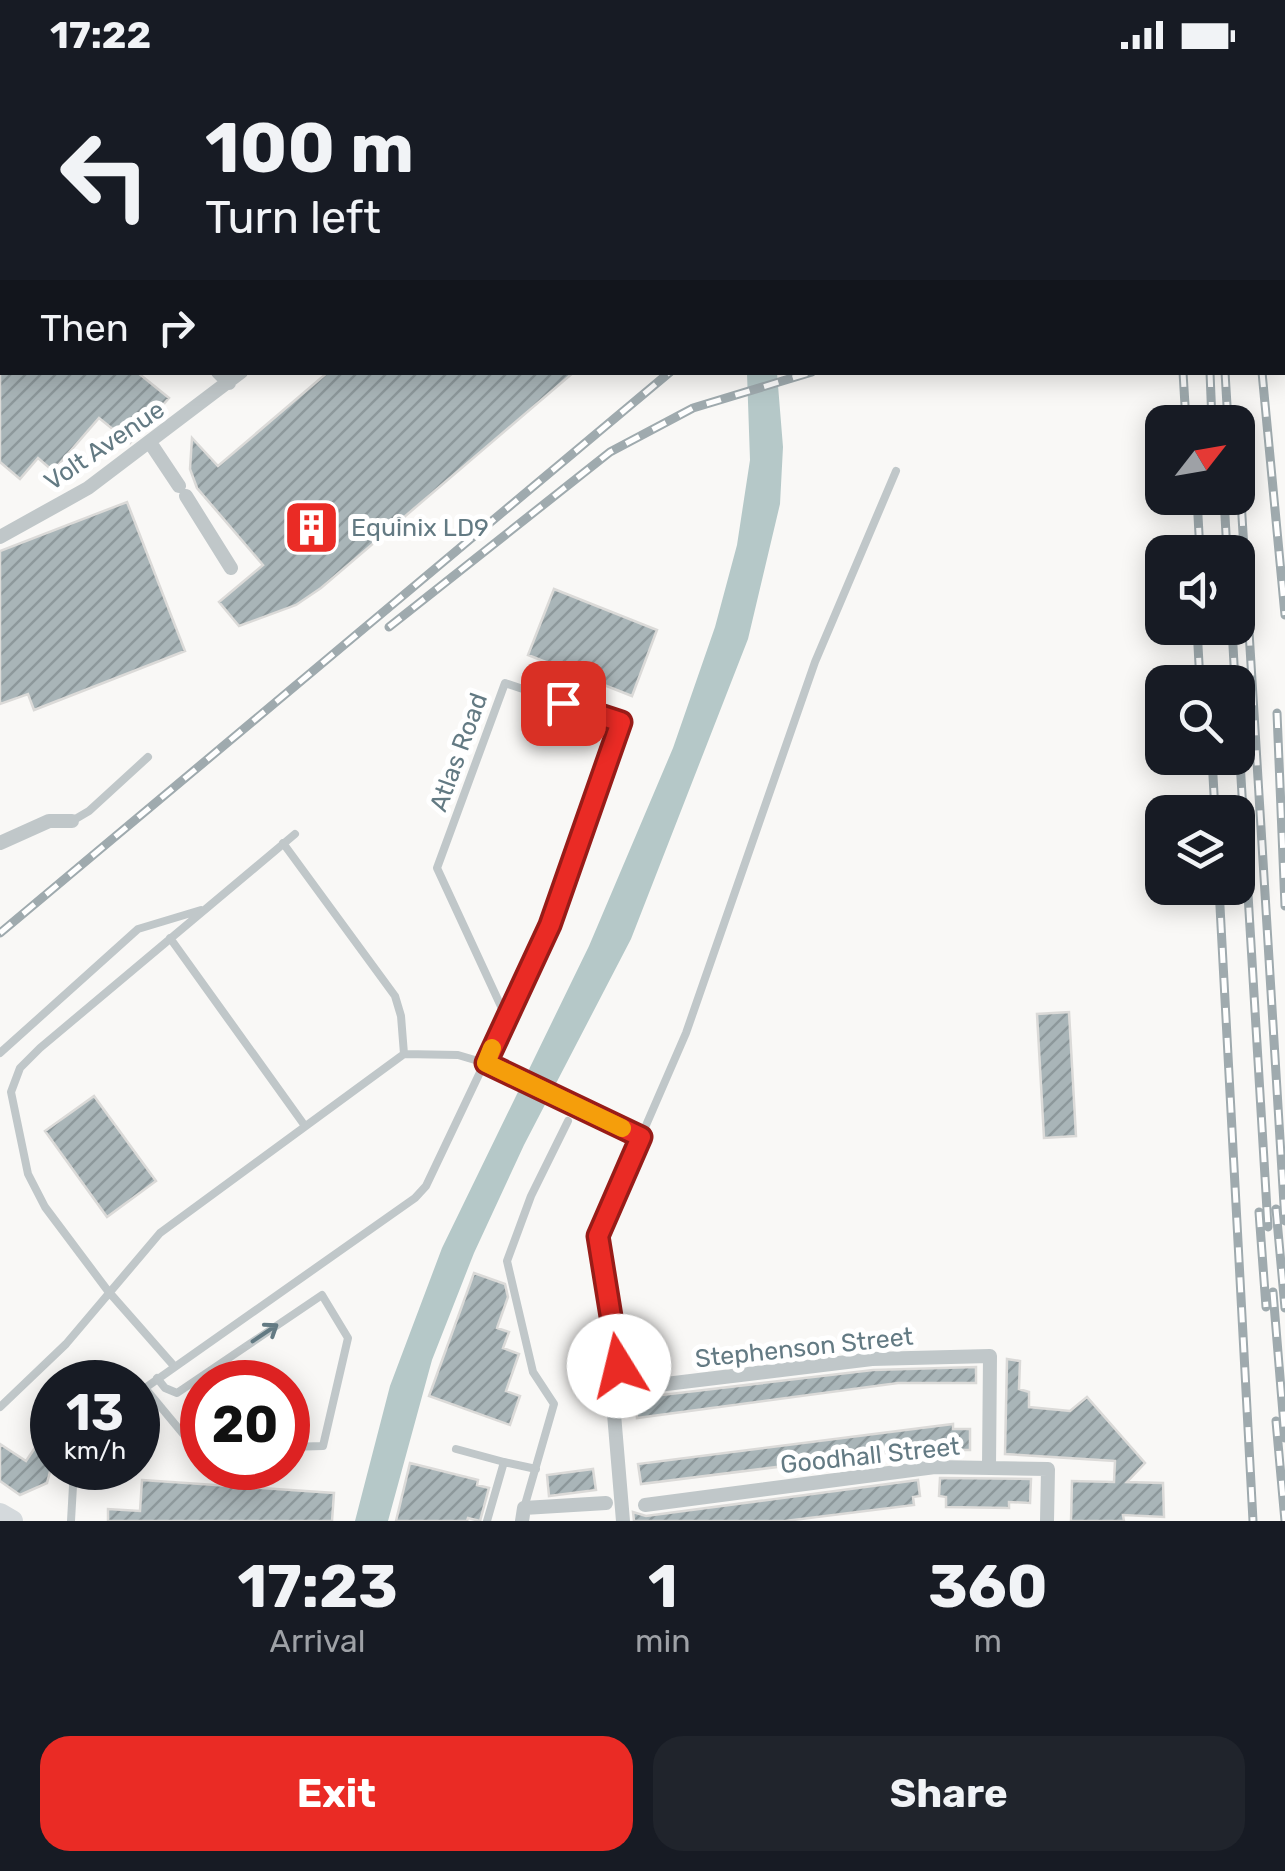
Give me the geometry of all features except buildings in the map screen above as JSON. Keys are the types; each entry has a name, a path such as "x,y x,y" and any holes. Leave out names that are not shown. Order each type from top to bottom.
{"main road":[{"path":"0,1514 12,1521"}],"street":[{"name":"Volt Avenue","path":"0,536 88,488 151,444 223,378"},
{"path":"151,444 232,568"},
{"path":"0,842 50,821 72,821"},
{"name":"Stephenson Street","path":"633,1388 872,1358 990,1356 990,1466"},
{"path":"619,1366 613,1402 623,1521"},
{"name":"Goodhall Street","path":"645,1505 936,1468 1048,1468 1047,1521"},
{"path":"523,1515 606,1504"}],"lane":[{"path":"619,1366 598,1236 686,1033 814,662 896,471"},
{"name":"Atlas Road","path":"160,1376 416,1198 426,1186 489,1064 505,1015 550,925 621,722 505,683 437,868 505,1015"},
{"path":"72,821 148,757"},
{"path":"174,1366 108,1291 45,1206 28,1174 11,1092 20,1068 40,1048 294,834"},
{"path":"283,843 395,996 402,1016 404,1054"},
{"path":"0,1053 138,929 206,908"},
{"path":"170,938 305,1126"},
{"path":"0,1407 66,1344 160,1233 404,1054 458,1056 489,1064 641,1137"},
{"path":"523,1515 554,1404 532,1372 507,1261 531,1196 568,1122"},
{"path":"226,1360 322,1295 348,1338 323,1446 310,1447"},
{"path":"160,1410 180,1431"},
{"path":"456,1449 536,1469"},
{"path":"488,1521 504,1462"},
{"path":"71,1521 73,1490"}],"shaded area":[{"path":"747,375 777,375 783,447 780,504 748,639 631,939 524,1145 474,1253 432,1360 388,1521 355,1521 390,1386 442,1248 589,946 673,748 715,627 737,545 750,460"}],"railway":[{"path":"0,933 666,375"},
{"path":"389,627 610,452 693,408 802,375"},
{"path":"1183,375 1185,405"},
{"path":"1210,375 1211,405"},
{"path":"1225,375 1227,405"},
{"path":"1262,375 1285,615"},
{"path":"1198,515 1199,535"},
{"path":"1225,515 1226,535"},
{"path":"1242,515 1285,1221"},
{"path":"1198,645 1199,665"},
{"path":"1233,645 1234,665"},
{"path":"1277,713 1285,906"},
{"path":"1213,775 1214,795"},
{"path":"1241,775 1268,1227"},
{"path":"1220,905 1253,1521"},
{"path":"1276,1209 1285,1308"},
{"path":"1259,1212 1266,1307"},
{"path":"1273,1292 1285,1438"},
{"path":"1276,1421 1285,1521"}],"slow traffic":[{"path":"492,1048 486,1063 622,1128"}],"place":[{"name":"Equinix LD9","path":"312,527"}],"route":[{"path":"563,703 621,722 550,925 486,1063 641,1137 598,1236 619,1366"}]}
